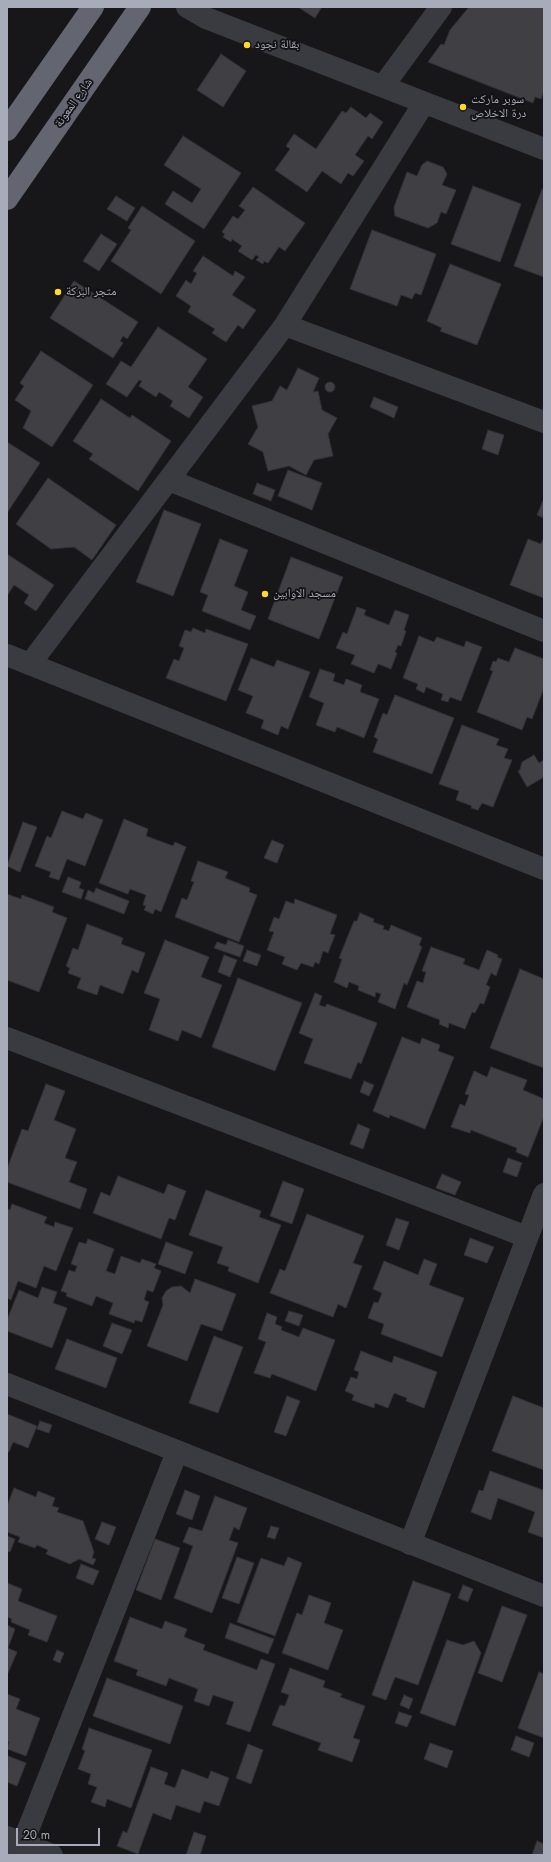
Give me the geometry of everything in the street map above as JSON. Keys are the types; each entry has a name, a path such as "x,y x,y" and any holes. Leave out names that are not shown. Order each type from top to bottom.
{"highway":[{"path":"7,130 93,7"},
{"name":"شارع المعونة","path":"7,199 140,7"}],"street":[{"path":"187,7 206,18 544,149"},
{"path":"382,86 441,7"},
{"path":"30,664 284,325 424,103"},
{"path":"284,325 544,422"},
{"path":"169,480 544,631"},
{"path":"7,655 544,869"},
{"path":"7,1038 527,1237"},
{"path":"410,1544 544,1194"},
{"path":"7,1384 544,1596"},
{"path":"52,1855 16,1845 176,1452"}],"building":[{"path":"298,7 322,7 315,18"},
{"path":"469,7 544,7 544,91 541,99 535,97 533,103 428,62 441,44 444,45 450,30"},
{"path":"221,54 246,71 223,107 197,90"},
{"path":"351,107 366,118 370,113 383,122 372,139 368,136 355,155 364,161 353,176 348,173 341,184 322,171 307,192 275,170 290,149 286,146 294,134 316,149 342,111 346,113"},
{"path":"183,136 241,173 204,229 165,204 173,191 192,203 201,189 164,165"},
{"path":"427,161 443,167 447,174 442,185 456,190 446,214 441,212 437,223 428,228 395,216 394,207 407,172 417,176 422,165"},
{"path":"473,186 521,204 500,262 451,244"},
{"path":"253,187 305,223 285,251 279,247 268,263 264,261 263,264 256,260 259,257 256,255 252,260 238,251 242,246 232,239 231,242 223,237 225,234 222,232 233,216 238,219 245,210 239,206"},
{"path":"542,189 544,190 544,277 514,266"},
{"path":"116,196 135,208 127,221 107,209"},
{"path":"142,206 195,241 161,294 111,261 131,230 128,228"},
{"path":"372,230 436,254 421,295 415,293 412,299 401,295 397,306 350,289"},
{"path":"101,234 117,244 99,271 83,261"},
{"path":"203,256 233,276 235,271 245,277 232,295 256,310 243,329 238,325 226,342 212,333 215,329 188,312 191,306 176,296 186,280 191,284 197,273 193,271"},
{"path":"450,264 501,284 477,345 440,331 442,328 427,321"},
{"path":"74,281 138,322 127,339 123,336 120,341 123,343 113,358 50,318"},
{"path":"158,327 207,359 188,387 203,397 189,418 170,406 173,401 159,392 156,397 139,386 142,381 139,380 127,397 106,384 121,361 131,367"},
{"path":"41,351 93,385 52,447 23,428 31,411 15,400 24,386 20,383"},
{"path":"298,368 319,378 313,392 318,391 322,410 337,418 328,434 333,456 314,460 306,475 289,466 268,471 263,452 248,444 258,427 252,406 272,401 280,386 287,390"},
{"path":"328,382 332,382 334,383 334,391 328,392 325,389 325,385"},
{"path":"374,397 398,407 394,418 370,407"},
{"path":"101,399 130,418 132,415 171,441 138,491 89,459 93,454 73,441"},
{"path":"488,430 504,435 498,455 482,449"},
{"path":"7,442 40,463 7,513"},
{"path":"288,470 322,483 312,510 278,496"},
{"path":"48,478 116,525 92,560 74,547 51,549 16,524"},
{"path":"257,483 275,490 271,501 253,494"},
{"path":"544,498 544,518 537,515"},
{"path":"164,510 201,524 173,596 136,582"},
{"path":"544,537 544,598 510,585 528,539 541,544"},
{"path":"220,539 248,550 234,586 248,592 241,610 256,616 250,630 202,611 208,595 200,592"},
{"path":"7,554 54,585 36,611 24,603 29,595 14,585 7,596"},
{"path":"291,557 343,577 319,639 268,619"},
{"path":"357,607 366,610 364,615 389,625 395,610 409,615 401,646 398,645 395,652 397,653 391,669 378,664 374,673 351,664 355,655 336,648 343,632 347,634"},
{"path":"193,628 205,633 206,629 248,644 226,701 166,678 174,659 179,661 184,648 179,646 185,630 191,632"},
{"path":"419,636 434,642 437,637 464,647 466,641 482,647 461,701 450,697 448,702 441,700 443,694 426,687 424,693 416,689 418,684 403,678"},
{"path":"515,648 544,659 544,688 532,719 527,717 522,730 477,712 493,671 490,670 493,661 496,662 498,658 509,662"},
{"path":"251,658 274,667 277,660 310,672 288,729 281,726 278,735 261,728 264,720 246,713 253,696 238,690"},
{"path":"320,669 335,674 333,681 344,685 346,679 362,685 360,692 379,699 364,738 337,727 335,732 316,725 324,703 309,697"},
{"path":"395,695 454,718 432,774 373,752 378,739 374,737 383,713 387,715"},
{"path":"462,725 499,739 496,745 508,749 504,758 512,760 493,807 482,803 478,810 471,808 472,806 456,800 459,791 439,784"},
{"path":"534,755 539,763 544,760 544,777 527,787 518,771 520,770 522,762"},
{"path":"62,811 83,819 86,813 103,820 85,866 67,859 59,880 49,877 51,872 35,866 47,836 51,838"},
{"path":"124,819 148,829 146,836 173,846 175,842 186,847 161,912 155,909 153,914 144,910 146,906 143,905 146,895 130,889 128,894 99,883"},
{"path":"23,822 37,827 20,872 7,866"},
{"path":"272,840 284,845 277,863 264,858"},
{"path":"198,861 228,872 225,878 250,888 249,892 257,895 239,942 175,917 182,898 187,900 194,882 191,881"},
{"path":"68,877 81,882 79,888 84,890 81,899 62,892"},
{"path":"96,888 129,901 124,914 85,899 88,890 94,893"},
{"path":"7,894 21,899 22,895 54,907 52,912 67,918 39,992 7,980"},
{"path":"295,899 337,915 330,934 335,935 328,953 323,951 319,964 315,962 313,967 301,963 297,970 282,964 285,957 267,950 274,932 269,931 274,917 279,919 286,901 294,904"},
{"path":"360,913 374,919 373,922 384,926 383,929 389,931 391,925 422,938 419,945 422,947 407,985 404,983 395,1009 378,1002 381,994 376,992 375,997 358,990 359,986 349,982 347,988 334,982 342,959 339,958 354,921 357,921"},
{"path":"87,924 123,938 121,944 145,953 138,973 132,970 123,994 100,985 97,995 77,988 81,978 68,973 70,968 66,966 73,948 78,950"},
{"path":"165,940 209,957 201,977 222,985 201,1038 182,1030 178,1041 149,1030 160,999 144,993"},
{"path":"228,940 244,946 240,957 214,948 217,942 226,945"},
{"path":"431,947 465,959 463,964 479,970 487,950 498,955 497,957 502,959 496,976 491,973 486,985 490,987 484,1004 480,1003 475,1013 472,1012 465,1029 449,1023 448,1028 439,1024 440,1020 407,1007 417,981 423,983 426,972 422,971"},
{"path":"247,950 261,955 257,966 243,961"},
{"path":"224,955 237,960 230,977 218,972"},
{"path":"520,969 544,979 544,1068 490,1048"},
{"path":"238,978 302,1003 275,1071 212,1047"},
{"path":"315,993 322,996 319,1005 325,1007 327,1004 377,1023 361,1064 358,1062 351,1079 304,1063 313,1039 299,1033"},
{"path":"402,1037 420,1044 422,1038 440,1045 438,1051 454,1057 425,1129 390,1115 389,1118 373,1111"},
{"path":"491,1067 527,1080 523,1090 544,1099 544,1116 528,1157 516,1152 517,1148 471,1130 470,1133 451,1127 460,1104 465,1106 469,1095 465,1094 474,1071 487,1077"},
{"path":"364,1081 374,1085 369,1096 360,1092"},
{"path":"46,1084 65,1091 54,1120 76,1129 65,1158 77,1162 69,1182 87,1189 80,1209 7,1182 7,1169 22,1129 28,1131"},
{"path":"358,1124 370,1129 363,1149 350,1144"},
{"path":"508,1158 522,1163 517,1177 503,1172"},
{"path":"442,1174 461,1182 455,1195 436,1188"},
{"path":"118,1176 164,1194 168,1184 186,1191 175,1220 169,1218 161,1239 93,1213 101,1192 110,1196"},
{"path":"283,1181 304,1189 292,1224 270,1216"},
{"path":"206,1190 261,1211 259,1217 281,1225 258,1283 228,1271 229,1267 217,1263 223,1247 189,1235"},
{"path":"12,1204 47,1217 44,1223 54,1227 55,1222 73,1228 56,1271 44,1266 36,1288 18,1281 11,1300 7,1298 7,1209 10,1210"},
{"path":"307,1214 364,1236 353,1263 362,1266 346,1308 338,1304 333,1317 270,1293 280,1269 285,1271"},
{"path":"396,1218 409,1222 399,1250 386,1245"},
{"path":"470,1238 494,1247 487,1263 464,1255"},
{"path":"88,1239 114,1249 106,1271 115,1274 121,1256 140,1263 142,1259 156,1264 154,1268 161,1271 153,1292 147,1290 144,1300 149,1302 142,1322 135,1320 134,1323 109,1314 113,1303 96,1296 92,1306 66,1296 67,1293 61,1291 69,1270 75,1272 77,1266 71,1264 79,1242 86,1244"},
{"path":"166,1242 193,1252 185,1274 158,1264"},
{"path":"424,1259 437,1264 429,1285 464,1298 442,1357 381,1334 384,1324 368,1318 374,1302 378,1303 382,1293 373,1289 384,1261 418,1275"},
{"path":"195,1279 236,1294 222,1331 201,1324 187,1361 147,1346 163,1305 162,1298 166,1291 172,1287 181,1286 190,1293"},
{"path":"42,1287 57,1292 53,1303 67,1308 52,1348 7,1331 7,1320 19,1290 38,1298"},
{"path":"289,1311 303,1315 299,1326 285,1321"},
{"path":"267,1313 277,1317 275,1324 282,1327 281,1330 299,1337 303,1328 335,1340 316,1391 272,1374 270,1378 254,1373 266,1342 258,1339"},
{"path":"112,1323 132,1330 122,1354 103,1346"},
{"path":"214,1336 243,1347 218,1413 189,1403"},
{"path":"67,1339 117,1358 106,1388 55,1369"},
{"path":"361,1351 392,1363 394,1356 437,1372 424,1408 406,1401 407,1398 394,1393 388,1408 375,1403 374,1408 352,1400 354,1395 345,1391 351,1377 357,1379 359,1372 354,1370"},
{"path":"287,1396 300,1401 286,1436 274,1432"},
{"path":"513,1396 544,1408 544,1470 492,1451"},
{"path":"7,1414 37,1426 28,1448 13,1442 9,1452 7,1451"},
{"path":"40,1421 52,1425 49,1433 37,1429"},
{"path":"490,1471 543,1490 544,1487 544,1538 528,1532 535,1512 498,1498 491,1520 471,1512 479,1490 483,1491"},
{"path":"14,1488 36,1497 38,1491 55,1498 52,1506 59,1508 57,1512 83,1521 94,1552 92,1558 96,1559 93,1565 79,1559 70,1564 46,1554 48,1550 37,1545 35,1548 18,1542 20,1537 7,1532 7,1506"},
{"path":"185,1490 200,1496 192,1520 176,1514"},
{"path":"215,1496 247,1508 239,1530 234,1527 229,1540 238,1543 212,1613 174,1598 193,1546 183,1542 189,1527 202,1531"},
{"path":"102,1522 116,1527 109,1545 95,1539"},
{"path":"271,1526 279,1528 275,1539 267,1537"},
{"path":"7,1536 15,1539 10,1552 7,1551"},
{"path":"155,1539 180,1548 161,1600 136,1590"},
{"path":"237,1557 254,1563 239,1604 222,1598"},
{"path":"288,1557 302,1563 275,1636 237,1622 261,1558 284,1566"},
{"path":"81,1564 99,1571 93,1585 76,1578"},
{"path":"413,1581 451,1594 418,1685 395,1677 386,1700 372,1695"},
{"path":"7,1583 22,1589 18,1601 57,1616 47,1642 28,1635 30,1630 11,1622 12,1619 7,1617"},
{"path":"463,1585 473,1589 468,1602 458,1598"},
{"path":"309,1595 331,1603 324,1623 343,1630 328,1670 282,1653 297,1613 302,1615"},
{"path":"502,1606 527,1615 502,1682 478,1673"},
{"path":"130,1617 162,1629 165,1621 187,1629 184,1637 205,1645 203,1650 257,1670 261,1659 275,1664 250,1732 226,1724 234,1702 213,1695 209,1706 194,1701 198,1689 169,1678 166,1686 136,1675 138,1670 114,1661"},
{"path":"230,1623 274,1639 268,1654 225,1638"},
{"path":"7,1625 15,1629 8,1648 17,1652 8,1673 7,1673"},
{"path":"447,1640 463,1645 474,1641 481,1653 455,1726 420,1713"},
{"path":"57,1650 64,1653 60,1663 53,1660"},
{"path":"290,1668 325,1681 323,1687 342,1694 340,1697 365,1706 353,1738 360,1740 352,1762 318,1750 321,1743 272,1725 280,1705 285,1706 289,1695 281,1692"},
{"path":"539,1672 544,1674 544,1738 518,1728"},
{"path":"107,1678 183,1706 170,1744 93,1716"},
{"path":"7,1694 20,1699 16,1709 40,1718 26,1756 7,1749 9,1742 7,1741"},
{"path":"404,1695 413,1699 409,1709 400,1705"},
{"path":"399,1712 412,1716 407,1727 395,1723"},
{"path":"89,1728 152,1750 131,1808 107,1799 105,1807 91,1802 97,1787 88,1784 91,1774 78,1769 85,1751 82,1749"},
{"path":"516,1736 534,1743 529,1757 511,1750"},
{"path":"430,1743 453,1751 447,1768 424,1759"},
{"path":"248,1744 263,1750 251,1784 236,1778"},
{"path":"8,1756 26,1763 17,1786 7,1782"},
{"path":"151,1767 168,1773 164,1784 175,1788 182,1769 208,1779 211,1771 229,1778 219,1806 204,1801 200,1813 176,1805 171,1820 153,1813 138,1854 117,1846 123,1831 127,1833"},
{"path":"194,1832 206,1836 200,1855 186,1855"},
{"path":"537,1841 544,1844 544,1855 532,1855"}],"place":[{"name":"بقالة نجود","path":"247,45"},
{"name":"سوبر ماركت درة الاخلاص","path":"463,107"},
{"name":"متجر البركة","path":"58,292"},
{"name":"مسجد الاوابين","path":"265,594"}]}
